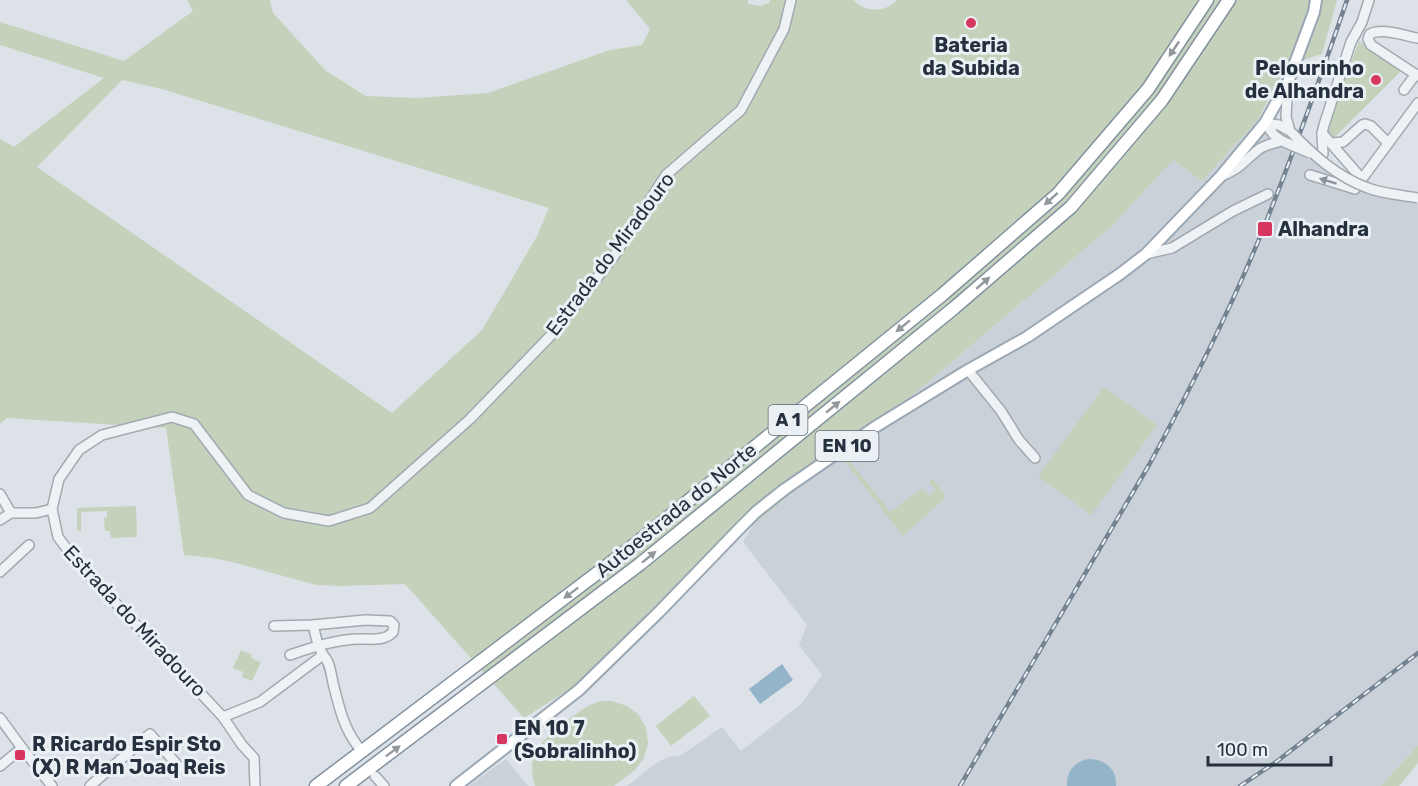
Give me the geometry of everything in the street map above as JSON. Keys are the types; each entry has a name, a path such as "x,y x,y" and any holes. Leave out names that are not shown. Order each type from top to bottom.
{"highway":[{"name":"Autoestrada do Norte","path":"316,786 629,549 942,295 1058,194 1148,89 1207,0"},
{"name":"Autoestrada do Norte","path":"346,786 640,564 954,309 1071,207 1162,100 1229,0"}],"main road":[{"name":"EN 10","path":"456,786 579,690 740,528 784,489 875,428 968,370 1027,337 1146,254 1221,176 1265,123 1288,82 1314,12 1316,0"}],"street":[{"name":"Estrada do Miradouro","path":"255,786 254,758 224,717 76,561 58,537 52,509 59,479 79,450 102,435 172,417 194,424 248,495 284,513 329,521 369,508 471,419 557,329 614,256 666,175 741,110 784,29 791,0"},
{"path":"1323,154 1322,133 1351,42 1362,22 1369,0"},
{"path":"1404,90 1417,75 1371,45 1368,39 1375,31 1418,38"},
{"path":"1288,82 1286,117 1290,131"},
{"path":"1310,175 1355,189 1418,103"},
{"path":"1265,123 1279,125 1290,131 1312,154 1368,189 1418,198"},
{"path":"1265,123 1278,138 1312,154"},
{"path":"1332,143 1343,142 1365,124 1371,126 1388,143"},
{"path":"1322,133 1362,179"},
{"path":"1221,176 1232,173 1259,148 1278,138"},
{"path":"1146,254 1172,248 1233,211 1268,194"},
{"path":"968,370 1002,411 1018,440 1035,458"},
{"path":"0,494 11,513"},
{"path":"0,520 11,513 36,513 52,509"},
{"path":"0,572 28,545"},
{"path":"274,626 365,620 393,623 394,630 387,637 318,645 290,656"},
{"path":"313,625 322,656 326,659 331,672 345,726 357,745"},
{"path":"224,717 260,702 322,656"},
{"path":"0,718 52,786"},
{"path":"90,786 150,734 181,769"},
{"path":"0,766 21,748"},
{"path":"375,776 384,786"}],"shaded area":[{"path":"1257,121 1306,153 1386,199 1418,204 1418,745 1381,786 627,786 655,764 668,757 680,756 722,727 741,751 801,704 822,675 799,645 807,625 743,542 754,524 908,399 1112,226 1173,160 1202,181"},
{"path":"506,759 528,786 469,786 474,782"}],"green space":[{"path":"187,0 270,0 273,13 326,71 366,96 416,98 488,93 610,50 642,45 650,29 626,0 748,0 748,4 760,6 769,3 770,0 853,0 864,7 875,10 887,7 897,0 1337,0 1322,54 1287,65 1257,121 1202,181 1173,160 1112,226 908,399 754,524 590,676 524,718 405,584 316,585 232,562 184,555 166,428 7,418 0,424 0,139 14,147 104,78 0,45 0,22 124,61 193,11","holes":["122,80 162,89 549,208 536,238 482,330 392,413 37,167"]},
{"path":"1359,41 1402,70 1333,139 1327,128"},
{"path":"1104,387 1157,425 1091,515 1038,476"},
{"path":"846,456 890,512 922,488 929,496 936,490 929,482 933,479 946,497 903,536 843,459"},
{"path":"136,506 137,537 111,538 110,531 105,531 104,518 107,517 107,511 81,512 81,532 77,530 77,508"},
{"path":"241,650 261,662 252,681 242,677 243,672 233,668"},
{"path":"694,696 710,716 671,746 656,726"},
{"path":"600,701 612,701 627,706 638,714 646,728 648,744 644,758 635,770 614,786 535,786 532,765 542,743 577,713"},
{"path":"1418,745 1418,763 1399,786 1381,786"}],"water":[{"path":"782,664 793,680 760,704 749,689"},
{"path":"1088,759 1100,761 1109,766 1116,780 1116,786 1067,786 1072,768"}],"railway":[{"path":"960,786 1149,465 1210,348 1275,199 1347,0"},
{"path":"1240,786 1276,762 1418,653"}],"place":[{"name":"Bateria da Subida","path":"971,23"},
{"name":"Pelourinho de Alhandra","path":"1376,80"},
{"name":"Alhandra","path":"1265,229"},
{"name":"EN 10 7 (Sobralinho)","path":"502,739"},
{"name":"R Ricardo Espir Sto (X) R Man Joaq Reis","path":"20,755"}]}
